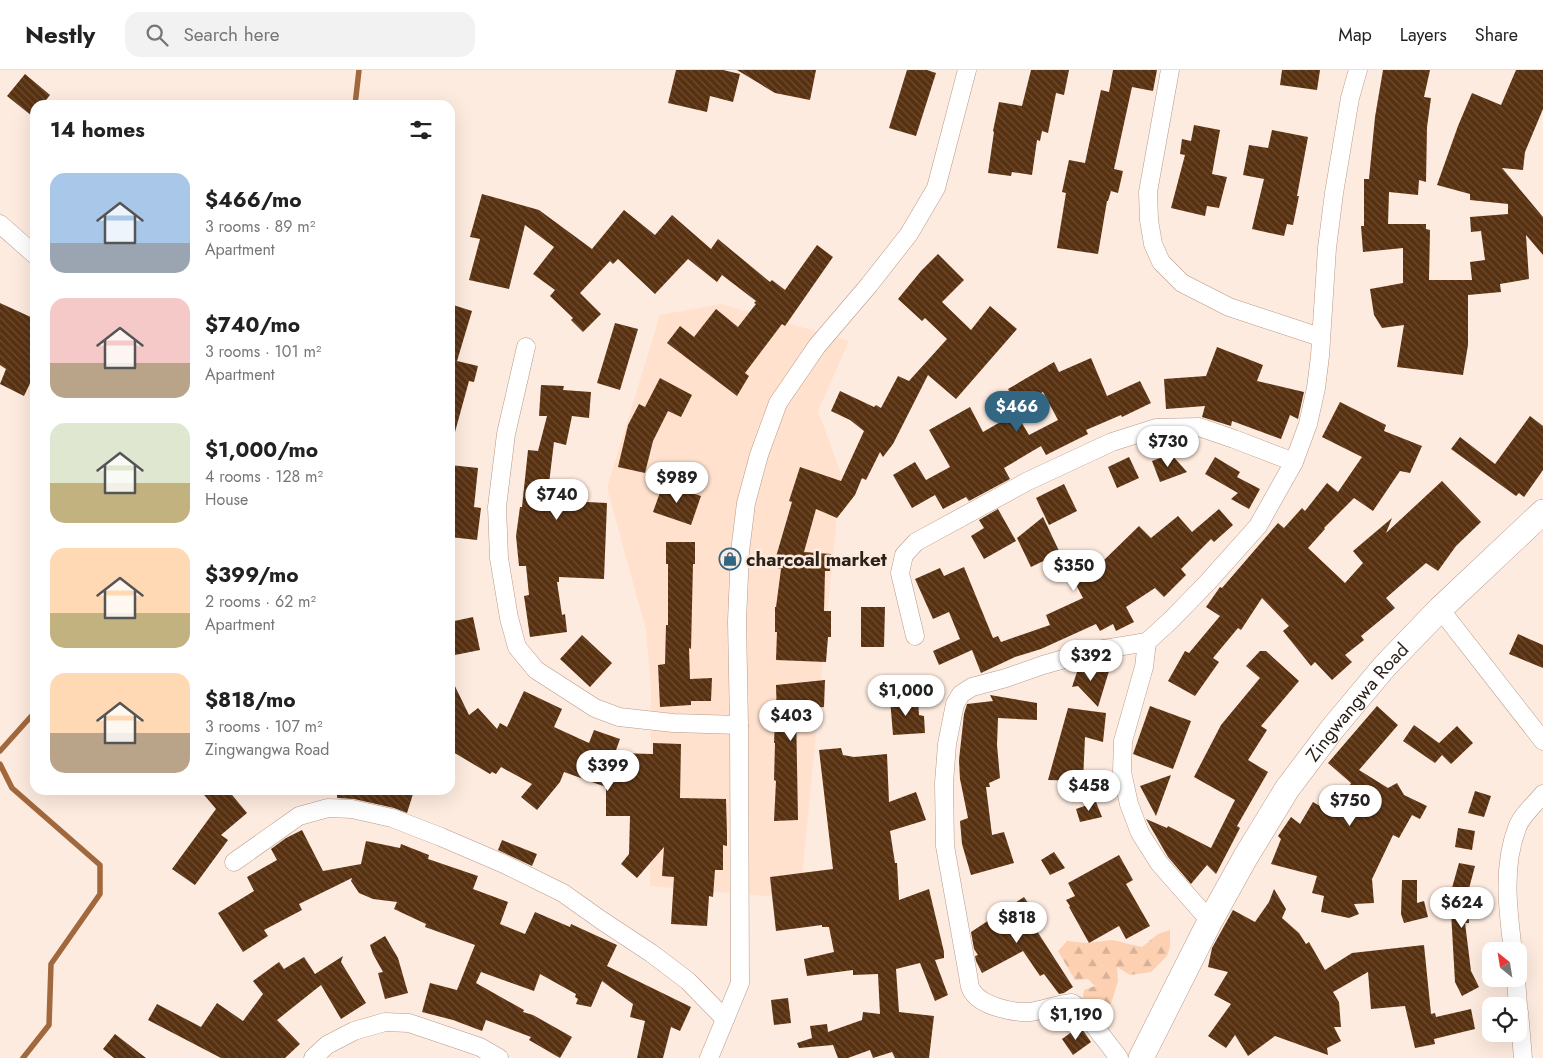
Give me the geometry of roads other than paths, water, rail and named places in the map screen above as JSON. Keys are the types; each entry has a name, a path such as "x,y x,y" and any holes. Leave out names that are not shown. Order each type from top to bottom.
{"street":[{"path":"710,1058 740,983 739,725 736,621 740,552 746,503 759,455 778,402 817,346 909,234 936,188 967,70"},
{"path":"1170,70 1148,192 1150,228 1153,244 1160,262 1182,283 1229,307 1320,337"},
{"path":"1119,1058 1082,1010 1072,1003 1058,1004 1031,1012 1010,1011 985,1002 972,991 945,846 944,783 947,744 954,704 961,694 972,687 1092,651 1147,642 1207,583 1258,526 1294,462 1308,424 1316,388 1327,248 1334,193 1350,98 1358,70"},
{"path":"0,224 30,251"},
{"path":"526,347 506,434 497,507 499,558 516,647 536,670 595,708 620,717 673,723 739,725"},
{"path":"915,636 900,573 904,556 916,542 1028,480 1112,442 1156,428 1199,427 1294,462"},
{"name":"Zingwangwa Road","path":"1141,1058 1210,921 1245,858 1287,789 1333,728 1385,666 1440,609 1543,512"},
{"path":"1440,609 1543,741"},
{"path":"1147,642 1144,667 1123,741 1122,772 1129,804 1140,833 1159,863 1210,921"},
{"path":"1512,942 1507,908 1507,866 1517,826 1543,794"},
{"path":"234,862 300,816 309,813 328,808 352,809 392,818 441,836 563,893 651,953 688,981 726,1019"},
{"path":"313,1058 327,1045 354,1031 385,1022 409,1022 480,1047 499,1058"},
{"path":"1522,1042 1523,1058"}],"waterway":[{"path":"356,100 359,70"},
{"path":"0,751 30,718"},
{"path":"0,764 12,788 100,865 100,894 51,964 49,1025 23,1058"}],"place":[{"name":"charcoal market","path":"730,559"}]}
